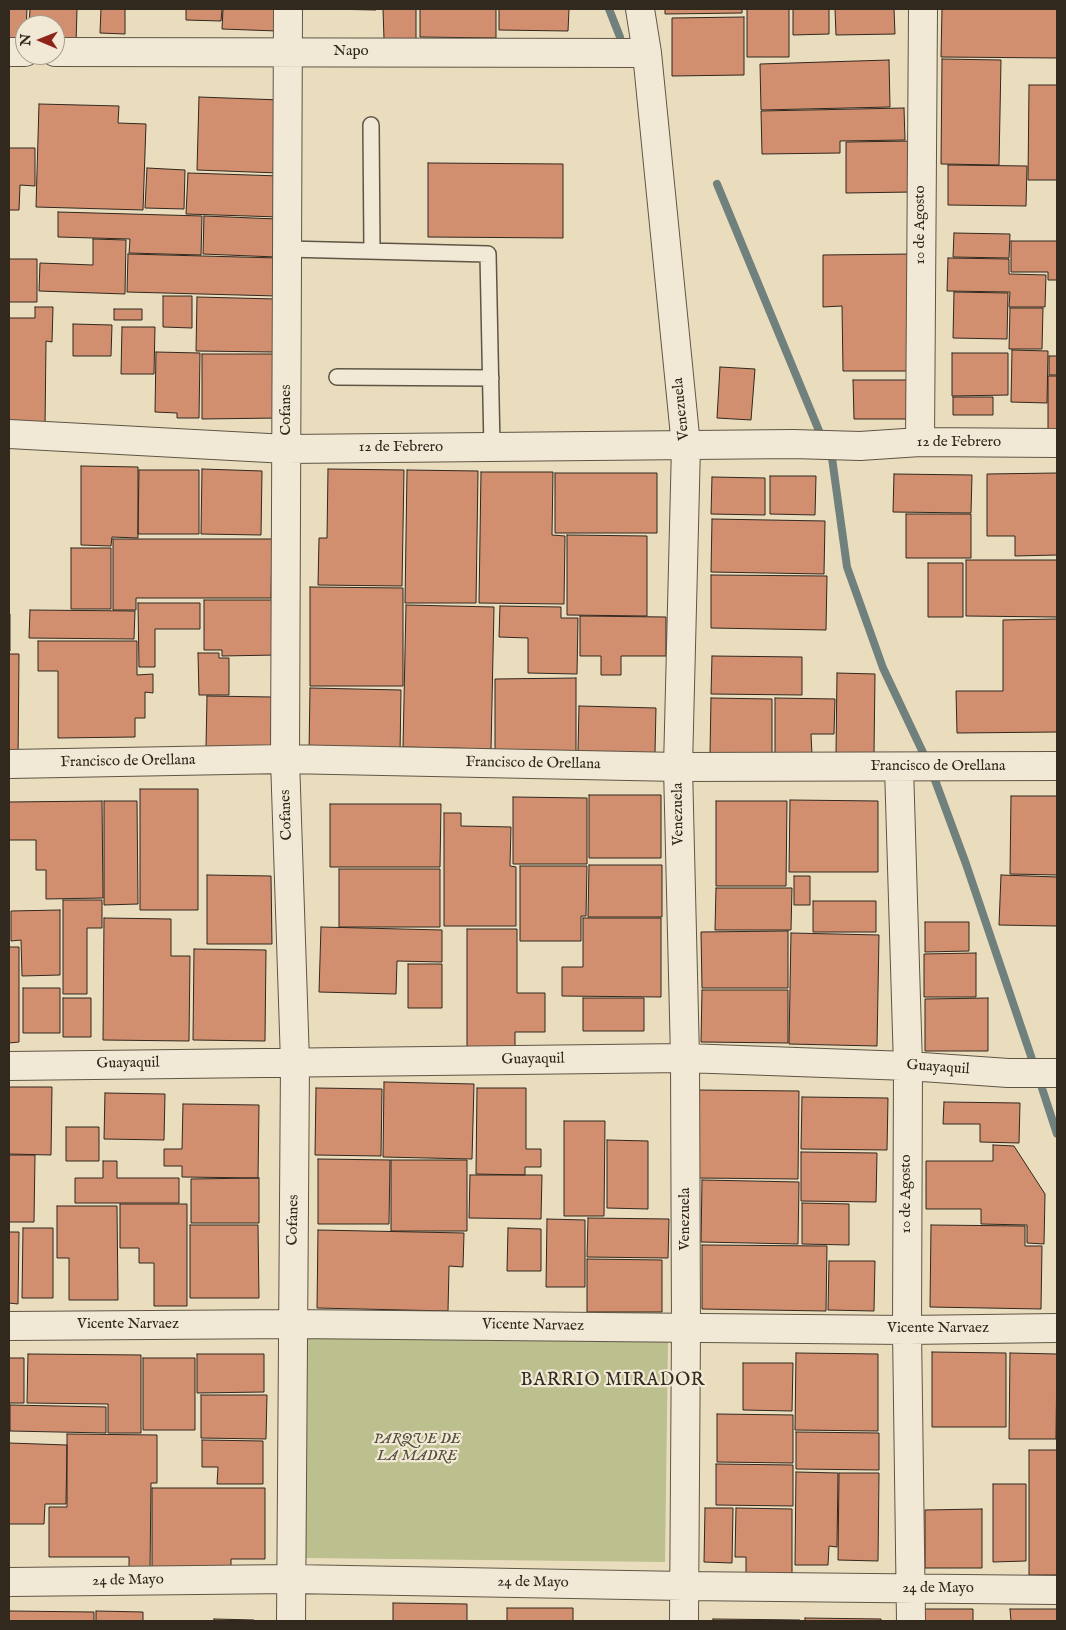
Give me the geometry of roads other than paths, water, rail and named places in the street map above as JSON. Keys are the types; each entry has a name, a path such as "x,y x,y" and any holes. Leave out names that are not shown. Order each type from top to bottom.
{"street":[{"name":"Cofanes","path":"288,9 285,759 295,1062 291,1621"},
{"name":"Venezuela","path":"640,9 647,53 686,446 678,767 685,1058 684,1621"},
{"name":"10 de Agosto","path":"920,442 922,9"},
{"name":"Napo","path":"65,52 647,53"},
{"name":"12 de Febrero","path":"9,434 287,449 793,444 860,446 920,442 1057,443"},
{"name":"Francisco de Orellana","path":"9,764 285,759 678,767 1057,766"},
{"name":"10 de Agosto","path":"899,767 908,1066 907,1330 911,1621"},
{"name":"Guayaquil","path":"9,1066 685,1058 1057,1073"},
{"name":"Vicente Narvaez","path":"9,1326 293,1324 907,1330 1057,1328"},
{"name":"24 de Mayo","path":"9,1582 292,1579 910,1590 1057,1590"}],"lane":[{"path":"371,125 372,251"},
{"path":"287,249 488,254 492,448"},
{"path":"337,377 491,378"}],"waterway":[{"path":"609,9 620,37"},
{"path":"717,184 822,438"},
{"path":"828,451 832,458 847,567 883,668 927,761"},
{"path":"932,772 966,864 1035,1068"},
{"path":"1039,1079 1057,1134"}],"district":[{"name":"BARRIO MIRADOR","path":"613,1381"}],"park label":[{"name":"PARQUE DE LA MADRE","path":"417,1448"}]}
